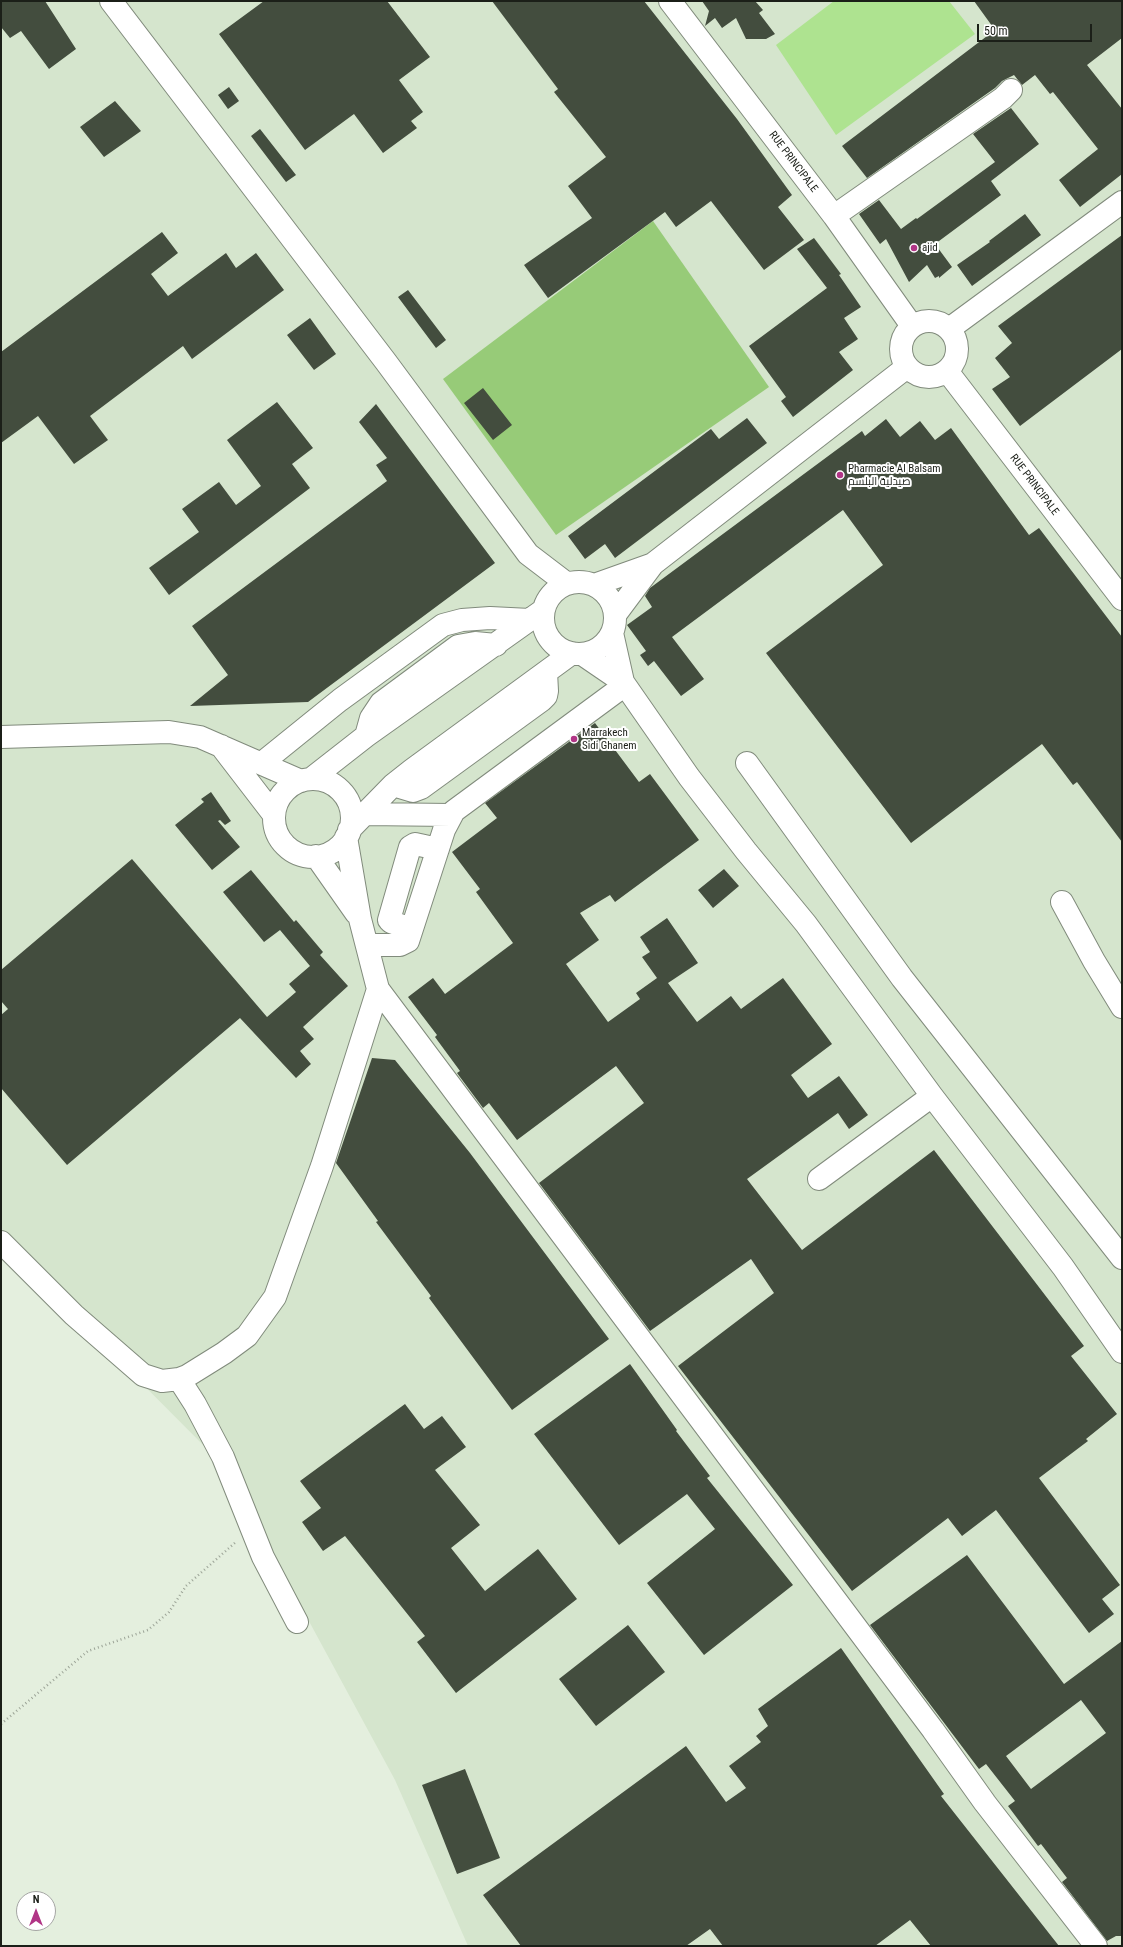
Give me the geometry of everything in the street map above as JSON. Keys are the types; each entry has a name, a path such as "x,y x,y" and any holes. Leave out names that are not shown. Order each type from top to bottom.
{"street":[{"path":"111,1 381,356 528,554 566,583"},
{"name":"RUE PRINCIPALE","path":"671,1 834,216 912,326"},
{"path":"834,216 1003,98 1011,90"},
{"path":"949,329 1122,202"},
{"path":"924,321 931,321 944,325 949,329 955,337 957,346 955,359 947,371 930,377 917,374 907,367 903,360 901,346 903,338 912,326 924,321"},
{"path":"624,683 613,624 609,597 594,584 585,582 566,583 550,594 539,611 496,644 306,780 293,784 279,798 274,815 277,833 288,848 305,856 316,856 332,851 393,785 546,672 577,654 599,648 607,641 613,624 653,564 907,367"},
{"name":"RUE PRINCIPALE","path":"947,371 1122,599"},
{"path":"528,554 539,611 548,638 563,651 577,654 624,683 689,777 746,851 806,924 932,1096 1063,1267 1122,1352"},
{"path":"594,584 653,564"},
{"path":"262,762 340,700 443,625 462,620 490,618 539,611"},
{"path":"367,945 400,945 408,941 438,848 451,815 624,683"},
{"path":"1,737 169,732 200,737 306,780 329,783 343,794 351,811 348,833 360,919 378,989 933,1730 985,1803 1096,1946"},
{"path":"220,745 274,815"},
{"path":"747,763 902,978 1122,1258"},
{"path":"365,814 451,815"},
{"path":"316,856 360,919"},
{"path":"1062,902 1094,961 1122,1007"},
{"path":"1,1242 74,1315 143,1375 162,1380 179,1379 187,1376 213,1360 247,1336 275,1297 324,1160 378,989"},
{"path":"819,1179 932,1096"},
{"path":"179,1379 195,1404 220,1450 236,1485 251,1528 279,1590 297,1622"}],"path":[{"path":"1,1724 88,1651 148,1630 169,1612 186,1586 251,1528"}],"shaded area":[{"path":"1,1 1122,1 1122,1946 468,1946 395,1780 226,1468 45,1286 1,1228"}],"green space":[{"path":"834,1 949,1 975,34 836,135 776,45"},
{"path":"653,221 769,387 556,535 443,379"}],"building":[{"path":"1,1 45,1 76,49 49,69 21,31 10,38 1,27"},
{"path":"264,1 387,1 430,57 399,80 423,112 411,121 417,128 383,153 354,114 305,150 219,34"},
{"path":"492,1 644,1 737,119 792,195 778,207 804,240 764,270 711,201 676,227 665,212 548,298 524,265 592,218 568,186 606,157 554,92 558,89"},
{"path":"702,1 755,1 763,10 759,13 775,34 766,39 746,39 736,18 722,28 715,18 705,26 709,11"},
{"path":"974,1 1122,1 1122,38 1087,65 1122,109 1122,174 1080,207 1059,180 1098,149 1053,92 1050,94 1035,75 1022,85 1014,75 1002,81 995,88 867,178 842,146 995,30"},
{"path":"229,87 239,101 228,109 218,95"},
{"path":"115,101 141,131 104,157 80,127"},
{"path":"1011,108 1039,144 991,181 1001,195 935,244 952,267 939,278 939,276 935,278 927,265 909,282 886,239 880,244 859,214 879,200 901,229 916,218 917,219 995,162 973,134"},
{"path":"260,129 296,175 286,182 251,136"},
{"path":"1025,214 1041,235 972,286 957,265 990,242 989,241"},
{"path":"162,232 178,253 151,274 168,296 226,253 236,268 256,253 284,290 192,359 183,346 90,416 108,440 74,464 38,416 1,443 1,352"},
{"path":"1122,235 1122,349 1020,426 992,389 1010,377 995,358 1012,343 998,326"},
{"path":"814,238 841,274 839,275 861,307 844,318 858,339 839,352 853,370 793,417 781,401 786,397 749,346 827,288 797,249"},
{"path":"408,290 446,340 436,348 398,297"},
{"path":"310,318 336,354 314,370 287,335"},
{"path":"483,388 512,425 493,440 464,403"},
{"path":"277,402 313,448 292,464 310,488 169,595 149,568 199,532 182,509 219,482 236,505 261,486 227,440"},
{"path":"376,404 495,563 308,702 190,706 228,675 192,626 387,481 376,465 387,458 359,422"},
{"path":"747,418 767,443 615,558 605,544 585,559 568,536 711,429 719,439"},
{"path":"886,419 900,437 920,421 935,440 951,428 1029,535 1039,528 1122,637 1122,842 1077,782 1073,785 1042,744 911,843 766,653 883,565 843,510 672,637 704,679 681,696 654,661 648,666 640,655 646,651 627,625 652,607 645,596 650,588 862,431 865,436"},
{"path":"595,723 639,782 650,774 699,840 615,902 610,895 580,913 599,940 566,964 608,1022 640,999 636,993 657,978 642,957 650,952 640,937 667,918 698,963 668,983 697,1022 731,996 741,1009 783,978 832,1044 791,1075 808,1098 839,1076 868,1115 849,1129 838,1113 747,1179 802,1250 934,1150 1084,1346 1071,1356 1117,1414 1086,1439 1088,1441 1039,1478 1120,1585 1102,1599 1114,1614 1089,1633 996,1510 962,1536 948,1518 852,1591 678,1366 774,1293 751,1259 650,1331 539,1183 644,1103 616,1066 517,1140 489,1103 483,1108 457,1073 460,1071 435,1037 437,1035 408,997 433,978 445,994 513,943 476,892 480,889 452,852 497,818 485,803"},
{"path":"211,792 231,821 225,825 220,820 218,821 240,847 212,870 175,825 204,802 201,799"},
{"path":"132,859 267,1017 296,992 289,984 310,966 280,930 264,942 223,892 251,870 294,922 296,920 323,952 320,955 348,986 303,1027 314,1039 300,1051 311,1064 296,1078 240,1018 67,1165 1,1088 1,1015 8,1009 1,1001 1,970"},
{"path":"724,869 739,886 713,908 698,890"},
{"path":"372,1058 395,1060 470,1153 609,1339 512,1410 429,1298 431,1296 376,1222 378,1221 336,1163"},
{"path":"630,1364 677,1430 676,1431 710,1476 707,1478 793,1585 704,1655 647,1583 715,1529 687,1494 619,1545 534,1434"},
{"path":"405,1404 424,1429 442,1416 466,1447 435,1470 480,1525 451,1548 485,1591 538,1549 577,1599 456,1693 417,1642 425,1636 345,1536 323,1551 302,1522 321,1508 300,1481"},
{"path":"967,1555 1064,1684 1122,1641 1122,1936 1116,1936 1107,1941 1062,1882 1067,1878 1041,1844 1038,1846 1008,1806 1015,1801 986,1764 979,1769 870,1625","holes":["1081,1700 1106,1733 1031,1789 1006,1756"]},
{"path":"628,1625 665,1672 596,1726 559,1679"},
{"path":"841,1648 944,1794 941,1796 1059,1946 931,1946 910,1920 875,1946 723,1946 710,1929 686,1946 521,1946 483,1895 686,1746 726,1802 746,1788 729,1766 761,1742 756,1736 768,1726 758,1709"},
{"path":"465,1769 500,1858 457,1874 422,1785"}],"place":[{"name":"ajid","path":"914,248"},
{"name":"Pharmacie Al Balsam صيدلية البلسم","path":"840,475"},
{"name":"Marrakech Sidi Ghanem","path":"574,739"}]}
